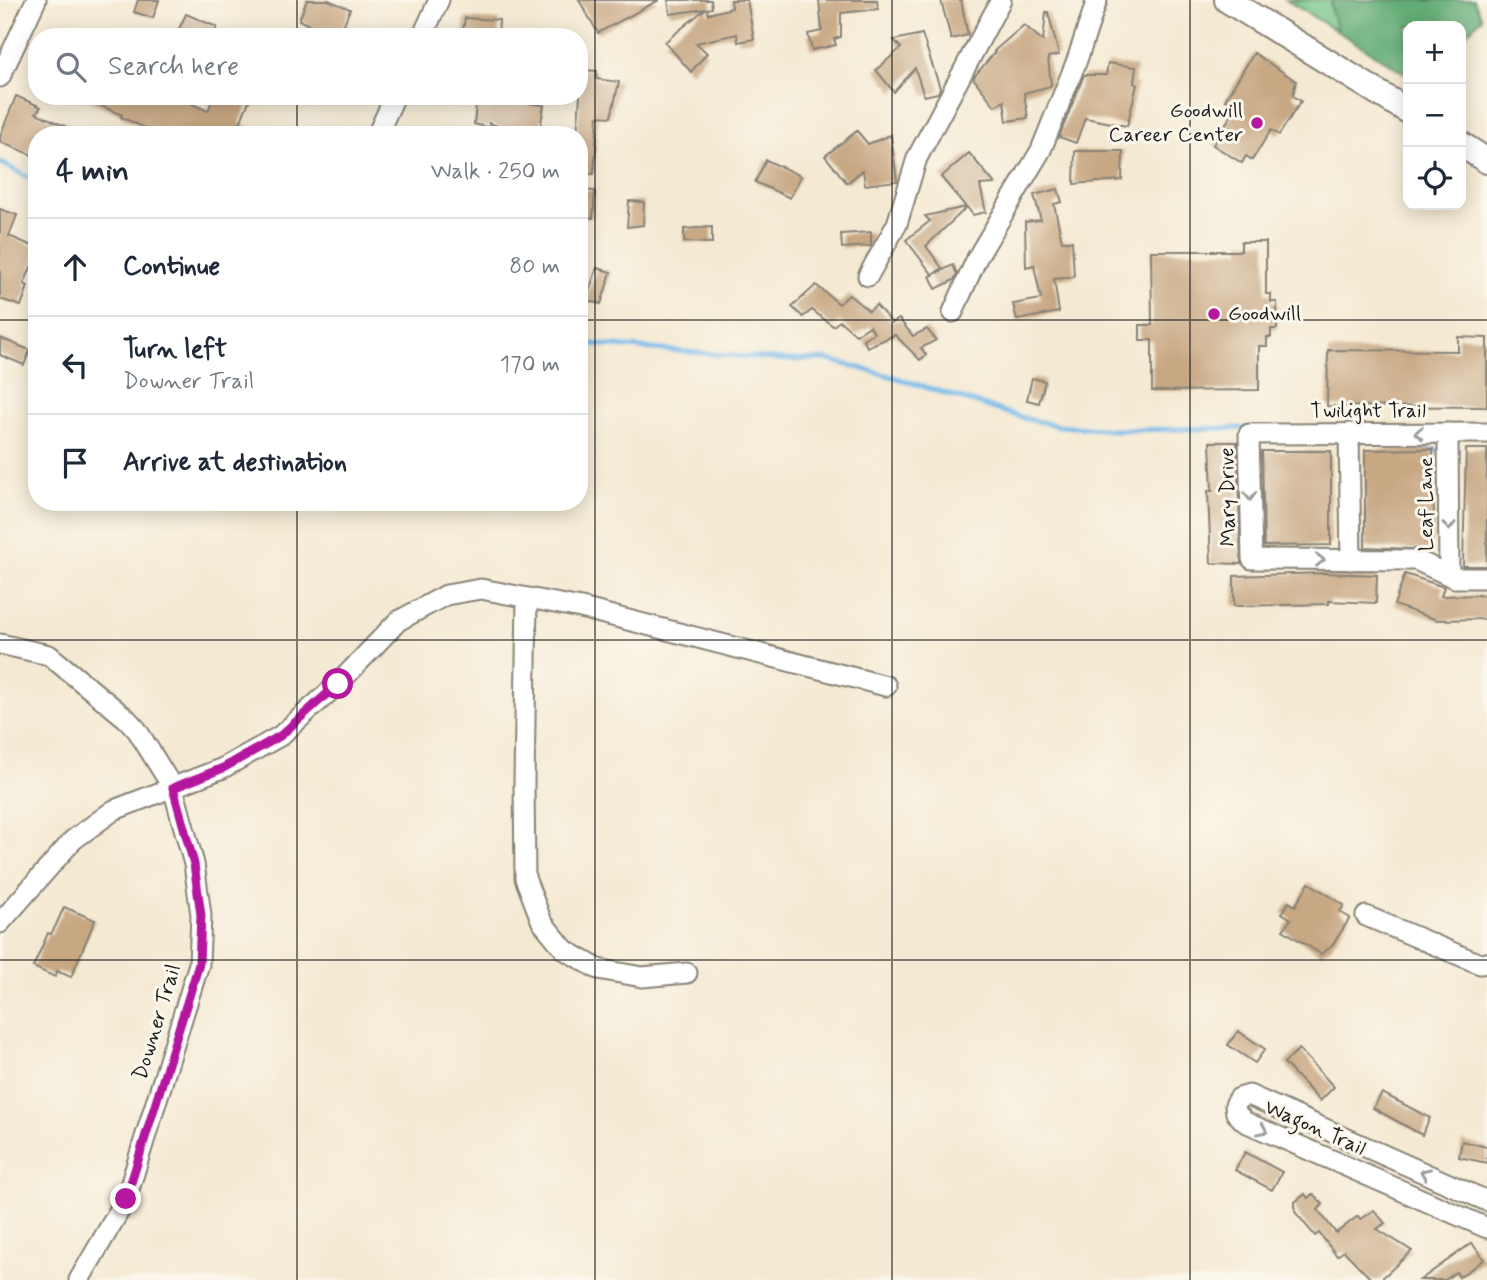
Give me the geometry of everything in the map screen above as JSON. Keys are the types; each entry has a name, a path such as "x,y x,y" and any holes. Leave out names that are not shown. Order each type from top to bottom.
{"main road":[{"path":"1227,0 1403,108"},
{"path":"1466,147 1487,161"}],"street":[{"path":"0,77 36,0"},
{"path":"426,28 439,0"},
{"path":"868,276 897,224 917,158 1001,0"},
{"path":"953,312 977,258 1041,150 1077,60 1097,0"},
{"path":"381,126 391,105"},
{"path":"1349,433 1351,560 1416,560 1455,578 1487,578"},
{"name":"Leaf Lane","path":"1448,433 1449,575"},
{"name":"Twilight Trail","path":"1249,434 1487,433"},
{"name":"Mary Drive","path":"1249,434 1252,559 1351,560"},
{"path":"0,923 73,840 114,810 223,768 280,736 338,684 398,621 446,595 481,589 581,608 886,686"},
{"path":"527,599 525,878 542,922 565,950 598,969 642,977 687,973"},
{"name":"Downer Trail","path":"0,644 49,655 137,730 173,788 194,864 201,915 199,964 126,1199 79,1280"},
{"path":"1366,916 1480,964 1487,963"},
{"name":"Wagon Trail","path":"1487,1200 1249,1095 1239,1098 1235,1105 1237,1114 1245,1122 1487,1228"}],"green space":[{"path":"1286,0 1332,0 1331,8 1337,31"},
{"path":"1332,0 1474,0 1482,18 1466,34 1466,21 1403,21 1403,72 1337,31 1331,8"}],"building":[{"path":"138,0 159,0 153,18 134,12"},
{"path":"307,0 328,0 350,9 343,28 308,28 309,25 299,20"},
{"path":"579,0 659,0 598,33"},
{"path":"668,0 711,0 712,8 707,9 708,14 732,8 731,0 747,0 754,39 738,42 737,34 696,43 707,53 691,72 665,42 705,9 670,14"},
{"path":"819,0 877,0 878,9 841,13 841,37 834,39 836,45 812,50 808,34 822,31"},
{"path":"941,0 961,0 968,35 951,39"},
{"path":"1046,12 1059,55 1048,57 1051,86 1024,93 1028,118 1007,121 1004,101 995,106 973,78 994,51 1024,25 1043,41"},
{"path":"186,14 217,27 217,28 179,28"},
{"path":"465,18 499,20 499,28 463,28"},
{"path":"922,34 940,88 938,93 924,96 915,68 894,92 876,70 901,48 894,40"},
{"name":"Goodwill Career Center","path":"1254,53 1296,81 1293,96 1301,101 1279,135 1271,130 1252,160 1246,156 1242,163 1213,145 1236,107 1225,100"},
{"path":"1108,63 1136,67 1134,83 1137,85 1127,126 1085,118 1076,143 1059,137 1084,75 1106,75"},
{"path":"588,70 597,71 596,79 619,82 611,117 598,116 594,174 588,174 588,126 578,126 579,105 588,105"},
{"path":"16,96 28,101 28,105 41,107 36,113 64,126 28,126 28,153 0,142"},
{"path":"99,105 194,105 208,111 210,105 247,105 240,123 246,126 140,126 121,117 122,115"},
{"path":"476,105 544,105 540,126 474,124"},
{"path":"857,131 868,144 891,135 897,181 865,185 863,170 847,183 825,156"},
{"path":"1075,151 1123,151 1122,180 1074,184"},
{"path":"969,153 995,184 980,185 986,212 973,215 967,207 926,246 942,268 933,275 906,240 930,221 925,216 966,207 941,177"},
{"path":"766,160 801,176 790,198 755,182"},
{"path":"1058,189 1062,202 1054,204 1062,241 1072,241 1074,277 1054,279 1059,312 1017,320 1013,304 1041,299 1034,265 1026,267 1025,222 1041,220 1034,195"},
{"path":"588,190 595,191 593,218 588,218"},
{"path":"629,201 644,202 643,225 627,227"},
{"path":"0,209 17,215 9,236 28,244 28,274 24,284 28,286 21,306 0,299"},
{"path":"712,227 712,243 684,242 684,229"},
{"path":"871,232 871,246 842,248 841,234"},
{"name":"Goodwill","path":"1241,242 1266,242 1266,294 1271,294 1271,302 1277,302 1277,329 1271,329 1267,346 1259,346 1259,390 1152,391 1152,340 1140,340 1140,325 1152,325 1151,251 1241,251"},
{"path":"953,265 957,274 954,280 936,289 930,276"},
{"path":"597,268 611,272 601,304 588,301"},
{"path":"816,285 839,304 849,295 869,311 876,305 892,323 899,319 913,336 927,329 936,340 921,348 926,355 920,360 895,335 867,347 863,339 874,333 870,326 856,335 840,321 833,326 812,310 803,317 792,307"},
{"path":"1458,337 1487,338 1487,407 1327,406 1328,350 1458,351"},
{"path":"0,338 28,349 24,365 0,355"},
{"path":"1032,378 1045,381 1039,403 1027,400"},
{"path":"1210,442 1237,442 1241,564 1211,563 1208,491 1212,491"},
{"path":"1433,449 1434,526 1431,550 1365,547 1365,450"},
{"path":"1466,449 1487,449 1487,566 1463,566"},
{"path":"1262,451 1331,451 1331,545 1264,546"},
{"path":"1324,573 1377,575 1376,603 1329,601 1329,604 1234,606 1234,576"},
{"path":"1405,574 1444,587 1441,596 1487,595 1487,619 1437,620 1394,605"},
{"path":"1309,883 1344,905 1340,912 1350,918 1331,947 1321,954 1283,930 1291,919 1282,913 1289,902 1295,906"},
{"path":"64,907 95,920 71,977 57,971 55,977 33,967 48,933 51,934"},
{"path":"1238,1031 1265,1049 1255,1063 1228,1045"},
{"path":"1299,1049 1334,1087 1320,1101 1284,1063"},
{"path":"1382,1093 1430,1118 1422,1135 1373,1108"},
{"path":"1462,1141 1487,1147 1487,1163 1459,1157"},
{"path":"1245,1152 1282,1172 1272,1190 1235,1170"},
{"path":"1305,1194 1308,1198 1313,1194 1323,1204 1318,1210 1336,1233 1358,1216 1360,1219 1374,1210 1385,1223 1377,1229 1412,1251 1380,1280 1372,1280 1344,1251 1337,1256 1319,1233 1315,1236 1295,1212 1295,1202"},
{"path":"1472,1243 1484,1260 1459,1277 1456,1272 1445,1280 1420,1280"}],"waterway":[{"path":"0,162 28,177"},
{"path":"588,344 787,360 825,359 890,376 1027,419 1060,426 1115,430 1248,428"},
{"path":"1390,442 1443,452"}],"place":[{"name":"Goodwill Career Center","path":"1257,123"},
{"name":"Goodwill","path":"1214,314"}],"route":[{"path":"126,1199 199,964 201,915 194,864 173,788 223,768 280,736 338,684"}]}
